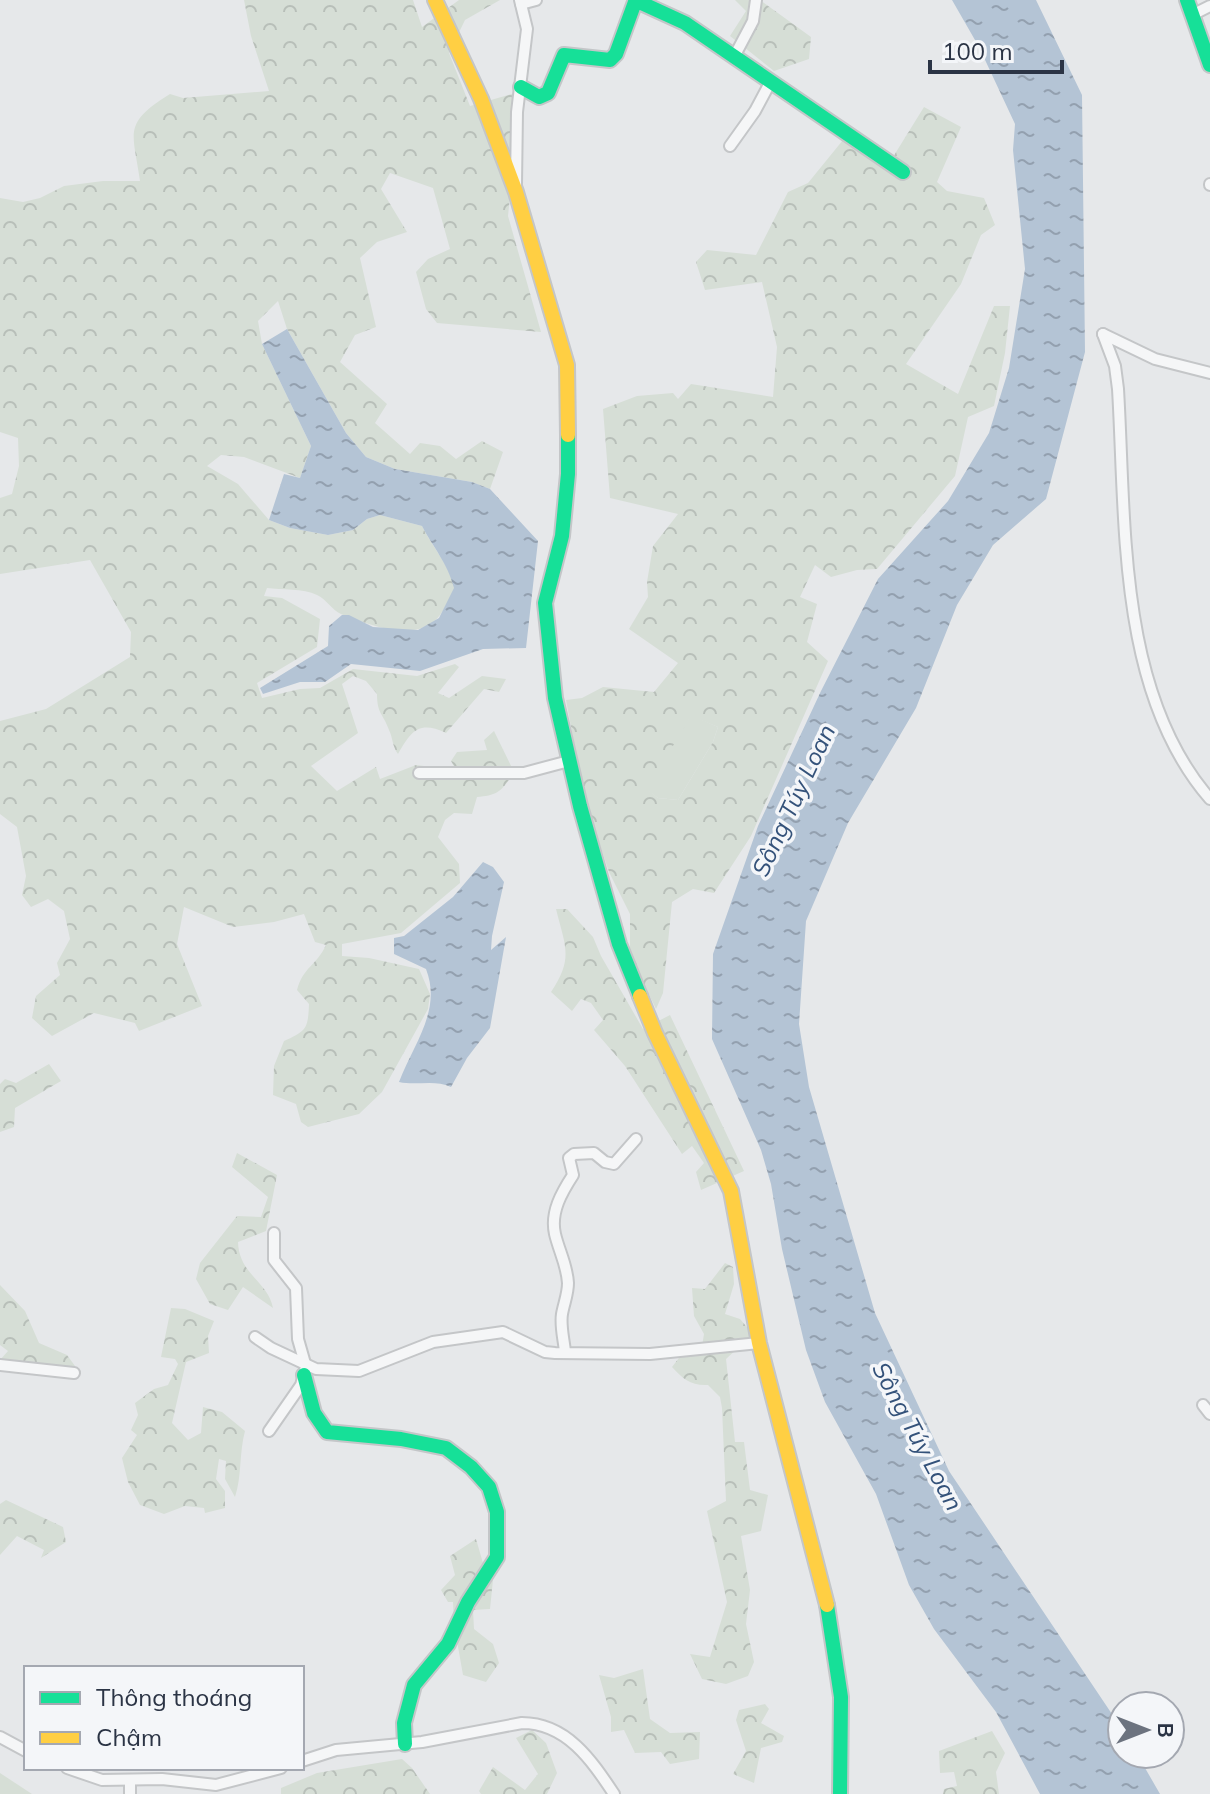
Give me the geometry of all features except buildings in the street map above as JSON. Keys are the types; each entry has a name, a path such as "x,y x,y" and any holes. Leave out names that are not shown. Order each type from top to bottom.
{"street":[{"path":"435,0 481,99 516,192 567,365 567,489 562,536 545,603 555,698 600,884 619,944 655,1033 727,1178 759,1343 829,1612 841,1697 840,1794"},
{"path":"516,192 517,112 527,29 520,2 536,0"},
{"path":"734,57 753,21 756,0"},
{"path":"521,87 539,97 548,93 564,55 610,60 616,54 630,1 685,23 903,172"},
{"path":"1210,6 1189,7 1210,65"},
{"path":"730,146 755,111 771,81"},
{"path":"1210,373 1155,359 1103,334 1112,355 1118,389 1125,554 1138,642 1173,743 1188,774 1210,799"},
{"path":"419,773 524,773 569,761"},
{"path":"565,1352 561,1317 568,1279 554,1219 559,1199 573,1175 569,1158 574,1154 598,1153 605,1162 614,1164 636,1139"},
{"path":"274,1233 274,1260 296,1288 298,1339 309,1401 320,1425 327,1432 401,1439 446,1448 471,1467 489,1487 497,1512 497,1557 468,1602 448,1644 414,1685 404,1723 405,1744"},
{"path":"255,1337 305,1371 359,1371 433,1342 503,1332 545,1352 650,1354 759,1343"},
{"path":"0,1365 74,1373"},
{"path":"269,1431 301,1385 305,1371"},
{"path":"304,1760 336,1750 405,1744 535,1723 576,1743 614,1794"},
{"path":"0,1737 24,1750"},
{"path":"73,1770 102,1780 225,1784 274,1770"},
{"path":"130,1780 130,1794"}],"green space":[{"path":"244,0 413,0 422,27 459,0 500,0 465,20 449,53 470,106 515,93 508,216 541,332 437,323 426,309 416,272 428,259 450,249 433,188 390,173 381,189 407,232 377,242 360,258 376,327 355,335 340,362 387,404 375,423 410,454 420,443 440,446 456,459 482,441 503,452 490,489 472,482 395,469 366,457 346,433 287,329 278,301 258,321 262,344 311,446 300,478 244,457 221,455 207,466 238,484 269,520 290,528 328,535 353,530 367,519 380,515 422,526 455,588 442,612 430,624 406,631 378,627 341,614 311,593 267,588 264,596 282,598 320,619 317,647 257,683 262,698 300,689 320,688 353,669 417,676 455,664 459,667 438,693 449,698 482,676 506,679 499,692 484,689 446,733 429,728 417,730 398,754 379,710 377,694 366,681 353,676 342,684 358,733 311,766 337,791 376,767 380,779 416,765 456,770 451,761 457,752 487,750 484,740 494,731 514,772 499,791 477,797 472,814 454,813 445,820 438,837 459,864 460,883 401,933 342,944 342,956 369,958 419,969 430,994 428,1009 382,1092 359,1114 308,1127 301,1122 296,1104 273,1095 274,1066 284,1041 302,1031 307,1024 309,1004 297,990 306,971 326,945 315,942 304,914 274,922 233,927 184,907 177,944 202,1006 139,1031 135,1023 94,1013 52,1036 32,1018 36,996 60,975 57,963 70,939 64,911 48,899 31,907 22,895 26,876 17,827 0,814 0,721 46,709 130,657 131,632 90,560 0,574 0,498 12,494 19,466 18,438 0,432 0,198 23,202 40,198 64,186 103,181 140,181 134,130 144,113 155,104 170,94 183,98 269,91 251,36"},
{"path":"735,0 760,0 811,37 809,59 774,71 730,36 746,11"},
{"path":"924,107 961,127 937,182 947,191 984,198 995,225 981,235 961,284 906,364 958,394 994,306 1010,306 1005,353 994,406 968,417 955,476 877,569 857,570 831,577 815,565 800,597 817,604 807,642 828,661 751,836 714,893 693,889 672,902 663,993 656,1009 630,955 630,914 609,872 585,801 566,700 582,698 603,687 654,692 678,663 629,629 648,597 647,582 653,546 678,514 610,498 603,409 637,396 673,393 678,399 691,384 773,397 777,347 762,282 705,290 696,262 707,250 756,255 788,192 808,183 843,140 893,157","holes":["691,716 718,727 713,742 678,800 658,798 647,789"]},
{"path":"691,715 718,727 713,742 678,800 658,798 646,789"},
{"path":"556,909 567,909 593,937 643,1029 670,1015 744,1171 701,1190 696,1172 704,1163 692,1146 682,1154 625,1066 594,1030 603,1020 591,1003 581,999 572,1011 551,992 563,970 566,952"},
{"path":"49,1064 61,1081 15,1108 14,1127 0,1132 0,1084 5,1079 16,1083"},
{"path":"237,1153 277,1175 266,1231 238,1242 243,1262 266,1291 273,1308 243,1287 228,1310 210,1304 196,1279 200,1263 237,1216 261,1217 268,1197 232,1167"},
{"path":"725,1263 733,1267 734,1284 725,1314 740,1319 753,1334 726,1359 735,1442 744,1442 750,1490 768,1495 761,1531 741,1536 750,1590 746,1624 754,1662 748,1676 726,1684 702,1679 690,1654 710,1657 727,1602 707,1511 726,1501 722,1408 720,1397 708,1385 688,1381 672,1367 682,1354 701,1352 704,1334 694,1316 692,1288 705,1289"},
{"path":"0,1285 25,1311 39,1343 67,1355 75,1366 42,1370 0,1360 8,1351 0,1345"},
{"path":"171,1308 185,1309 214,1321 208,1336 209,1353 186,1362 172,1423 188,1440 201,1433 203,1407 222,1412 245,1431 235,1497 225,1479 226,1461 219,1459 216,1479 225,1491 225,1508 205,1513 204,1508 185,1506 164,1514 140,1505 128,1482 122,1458 137,1435 131,1430 138,1415 135,1403 154,1389 168,1385 178,1364 175,1359 161,1357"},
{"path":"6,1500 63,1527 66,1542 41,1558 44,1550 17,1536 0,1555 0,1504"},
{"path":"476,1539 483,1563 494,1570 490,1609 473,1610 474,1629 493,1644 499,1663 486,1682 463,1675 453,1602 448,1602 441,1590 455,1575 450,1556"},
{"path":"643,1669 650,1719 670,1733 700,1732 699,1759 670,1764 661,1752 635,1753 624,1730 611,1732 611,1717 599,1675 614,1678"},
{"path":"765,1704 769,1709 761,1723 784,1736 782,1742 761,1748 754,1783 733,1774 746,1751 736,1720 739,1710"},
{"path":"532,1730 546,1743 557,1773 547,1794 481,1794 479,1791 493,1767 525,1790 538,1774 516,1738"},
{"path":"992,1731 1005,1753 996,1772 999,1794 943,1794 944,1789 957,1786 954,1772 940,1773 939,1751"},
{"path":"402,1759 430,1794 281,1794 281,1788 317,1773"},
{"path":"0,1773 32,1794 0,1794"}],"water":[{"name":"Sông Túy Loan","path":"952,0 1036,0 1082,95 1085,352 1046,499 993,545 957,605 916,708 848,823 806,921 799,1024 809,1087 875,1313 949,1471 1106,1705 1106,1770 1146,1770 1160,1794 1040,1794 996,1712 934,1629 909,1585 876,1494 825,1402 806,1350 761,1150 712,1039 713,954 758,826 878,579 948,501 989,433 1009,368 1025,269 1013,150 1015,124 979,47"},
{"path":"287,329 346,433 366,457 395,469 472,482 490,489 538,541 526,648 483,649 420,671 351,664 325,682 300,682 263,694 260,688 328,646 329,626 342,615 349,615 373,627 418,630 439,618 454,588 444,563 422,526 380,515 367,519 353,530 328,535 290,528 269,520 284,474 300,478 311,446 262,344"},
{"path":"483,862 493,867 504,882 491,950 506,937 490,1028 467,1058 451,1087 438,1083 399,1082 424,1026 431,998 426,969 394,954 394,938 404,936 453,897"}],"traffic: fast":[{"path":"1187,0 1210,65"},
{"path":"521,87 539,97 548,93 564,55 610,60 616,54 635,2 639,2 685,23 903,172"},
{"path":"568,435 562,536 545,603 555,698 580,806 619,944 640,996"},
{"path":"304,1375 314,1413 327,1432 401,1439 446,1448 471,1467 489,1487 497,1512 497,1557 468,1602 448,1644 414,1685 404,1723 405,1744"},
{"path":"827,1605 841,1697 840,1794"}],"traffic: slow":[{"path":"435,0 481,99 516,192 567,365 568,435"},
{"path":"640,996 731,1191 759,1343 827,1605"}]}
